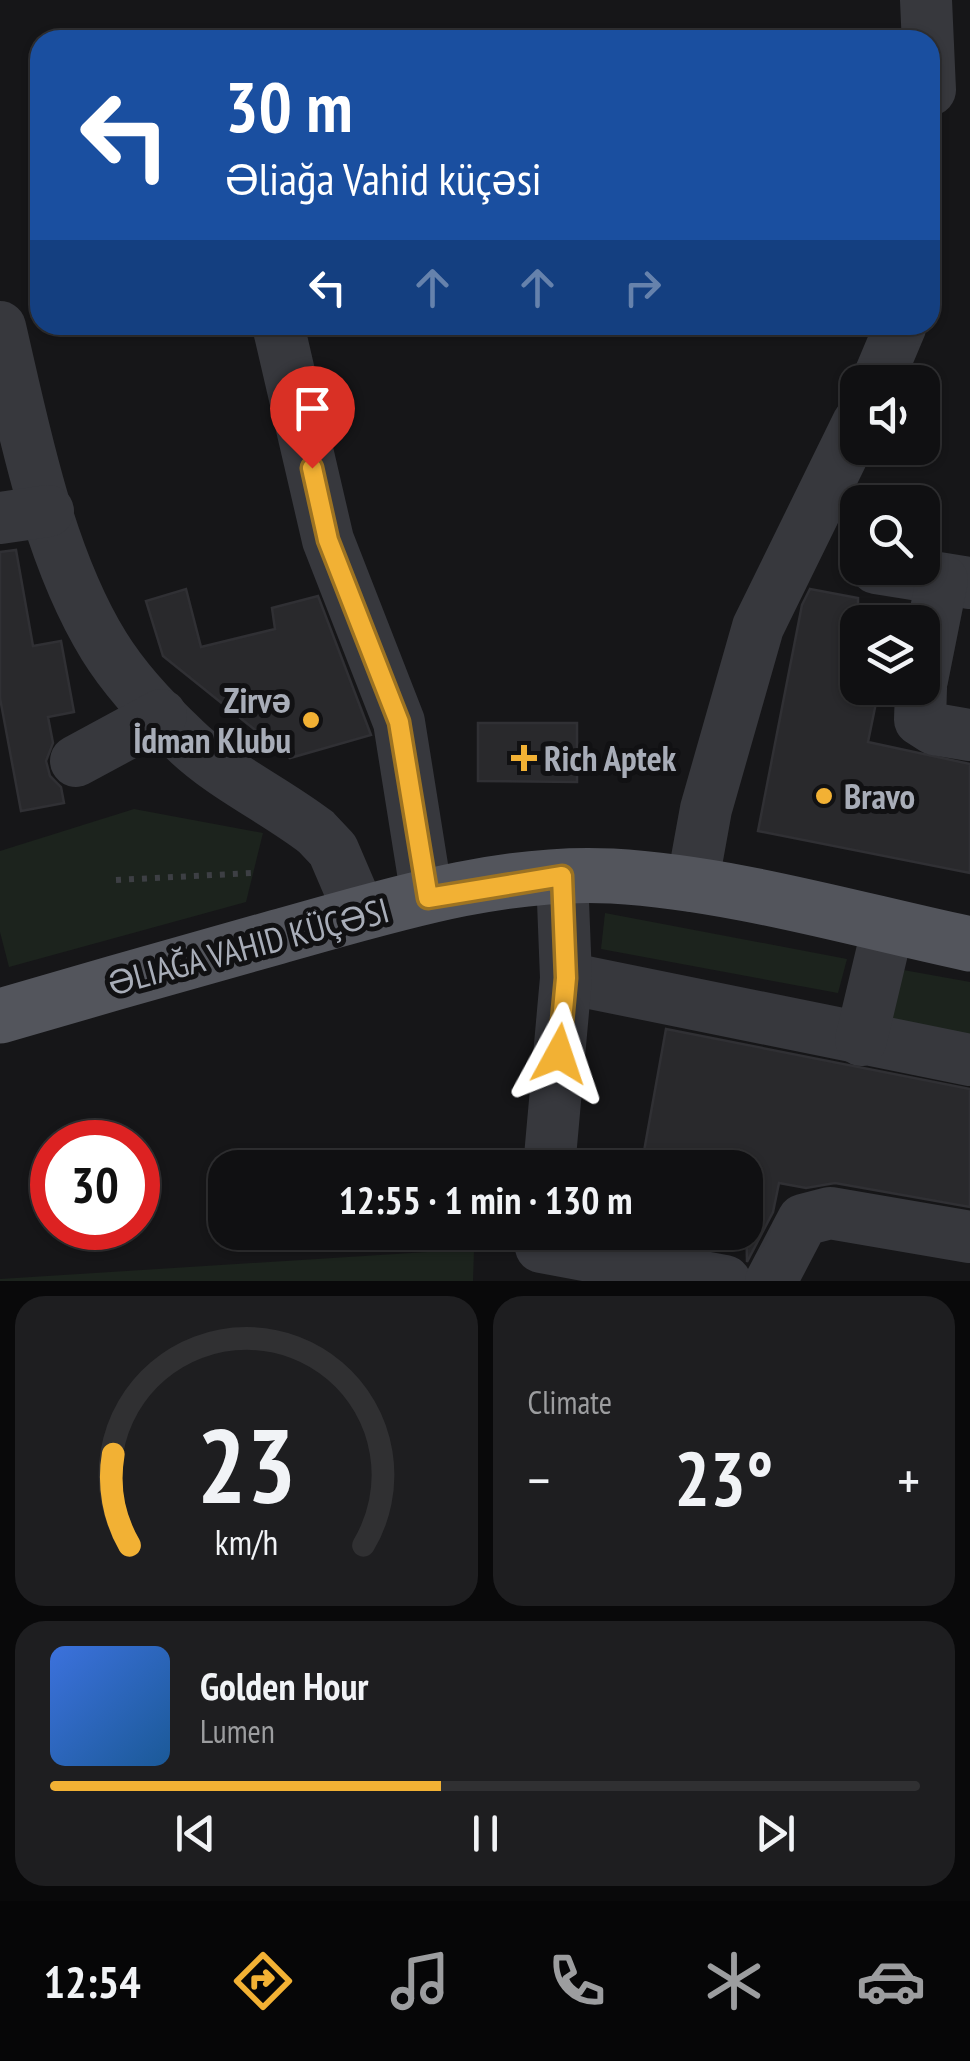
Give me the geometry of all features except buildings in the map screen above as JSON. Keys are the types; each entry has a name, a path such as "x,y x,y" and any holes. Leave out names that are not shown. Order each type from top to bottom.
{"main road":[{"name":"ƏLIAĞA VAHID KÜÇƏSI","path":"0,1016 360,914 428,898 562,876 692,886 970,944"}],"street":[{"path":"938,30 941,5"},
{"path":"0,327 29,454 24,515 104,645 162,715 199,752 316,832 333,850 360,914"},
{"path":"280,335 328,540 399,722 428,898"},
{"path":"692,886 706,809 758,627 840,460"},
{"path":"797,548 840,559"},
{"path":"940,630 956,582"},
{"path":"921,705 920,720 934,729 970,735"},
{"path":"76,761 162,715"},
{"path":"550,1150 566,978 562,876"},
{"path":"861,1040 888,927"},
{"path":"566,978 970,1060"},
{"path":"771,1281 804,1220 830,1212 970,1238"},
{"path":"541,1253 725,1281"}],"path":[{"path":"116,880 254,873"}],"shaded area":[{"path":"134,809 263,833 246,902 9,967 0,932 0,851"},
{"path":"605,913 847,959 838,993 601,949"},
{"path":"898,969 970,982 970,1044 887,1027"},
{"path":"458,1250 474,1250 473,1281 0,1279"}],"place":[{"name":"Zirvə İdman Klubu","path":"311,720"},
{"name":"Rich Aptek","path":"524,758"},
{"name":"Bravo","path":"824,796"}],"route":[{"path":"312,468 328,540 399,722 409,761 428,898 562,876 566,978 559,1054"}]}
